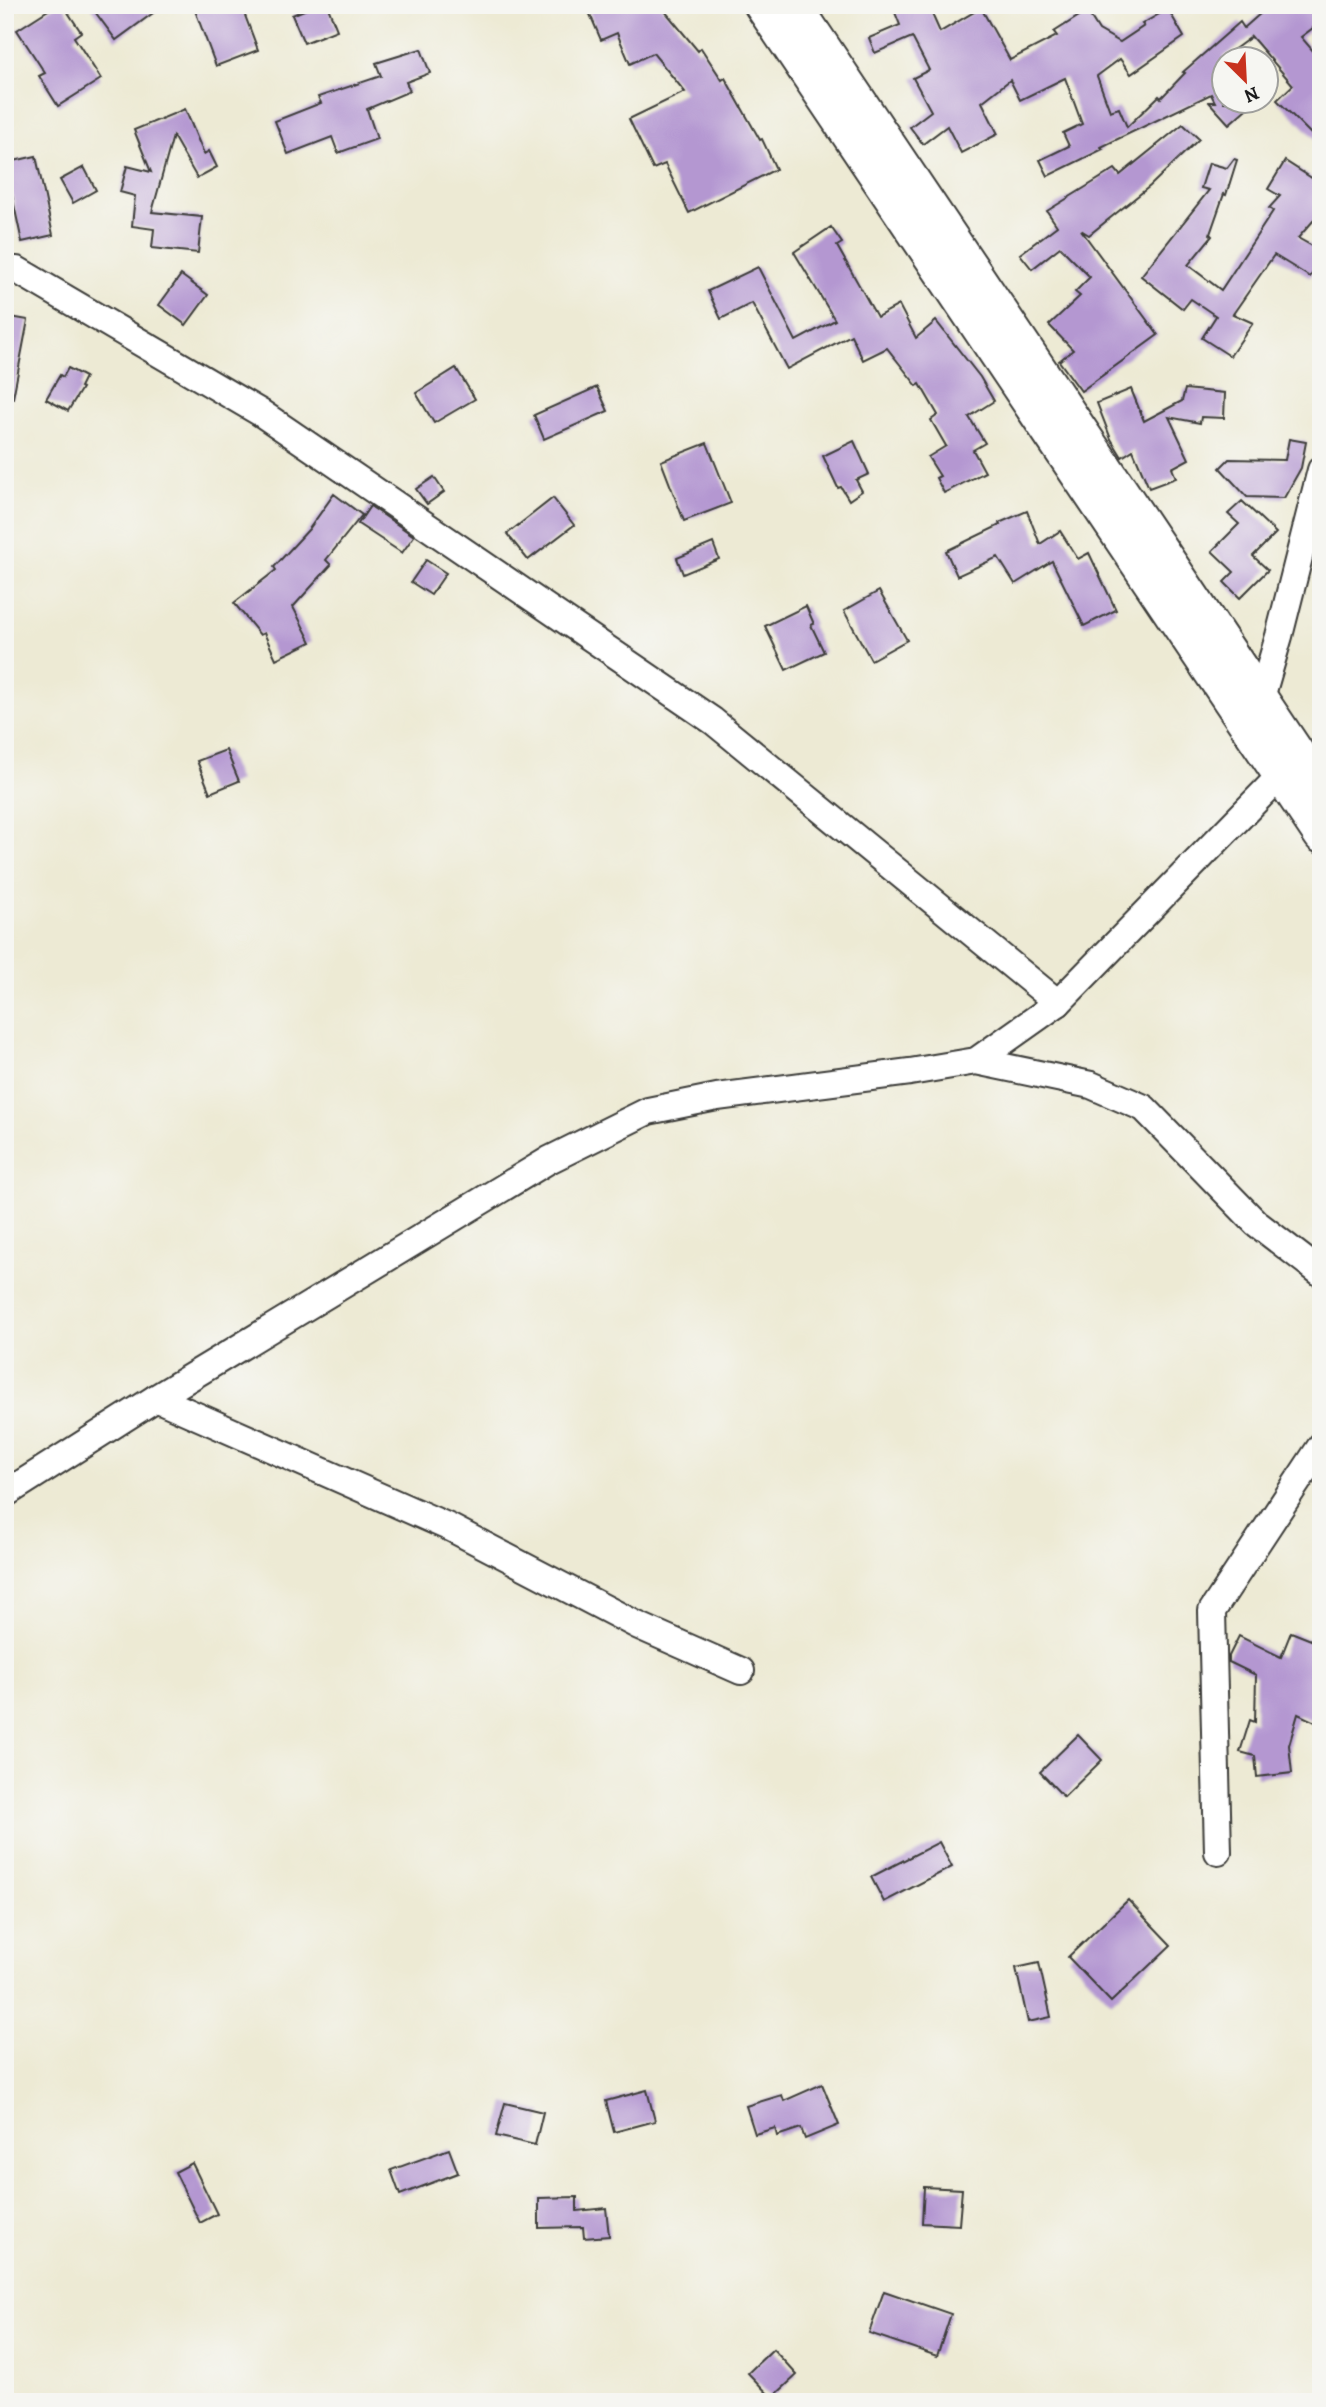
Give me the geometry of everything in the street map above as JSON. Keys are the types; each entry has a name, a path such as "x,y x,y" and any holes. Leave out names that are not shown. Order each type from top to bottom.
{"main road":[{"path":"761,5 1321,836"},
{"path":"795,5 1321,788"}],"street":[{"path":"5,271 17,270 261,412 713,722 1058,1003"},
{"path":"1261,698 1321,470"},
{"path":"976,1062 1058,1003 1279,777"},
{"path":"5,1494 156,1398 549,1160 648,1111 717,1097 976,1062 1091,1085 1144,1108 1256,1223 1321,1273"},
{"path":"156,1398 451,1528 637,1625 741,1671"},
{"path":"1218,1852 1212,1611 1321,1446"}],"building":[{"path":"56,5 63,5 81,32 74,37 101,79 58,106 39,76 45,73 17,30"},
{"path":"90,5 164,5 116,40"},
{"path":"193,5 241,5 258,50 216,66"},
{"path":"316,5 327,5 337,30 304,43 292,15"},
{"path":"586,5 660,5 698,51 701,48 722,80 725,78 760,140 762,139 776,169 689,213 665,164 653,169 629,119 685,92 653,53 630,64 617,33 601,40"},
{"path":"892,5 928,5 940,32 981,8 1010,60 1057,36 1054,32 1087,11 1099,30 1120,42 1144,26 1142,24 1168,9 1184,37 1131,74 1120,59 1097,76 1110,111 1119,108 1127,127 1159,96 1161,98 1185,73 1183,72 1210,48 1210,94 1048,176 1040,160 1069,146 1063,133 1082,124 1065,78 1020,100 1010,80 982,102 998,134 961,153 947,126 923,144 910,127 931,111 913,78 929,70 912,37 875,53 869,38 900,25"},
{"path":"1270,5 1313,5 1321,15 1321,22 1301,37 1321,60 1321,144 1280,103 1280,97 1293,85 1280,70 1280,46 1259,46 1250,35 1251,37 1239,46 1213,46 1240,22 1244,28"},
{"path":"421,49 430,73 406,82 410,91 367,109 377,139 338,153 332,137 288,154 275,121 321,103 318,97 381,76 376,63"},
{"path":"185,109 204,154 209,151 217,167 197,178 173,136 152,212 202,217 198,253 152,248 154,229 132,226 135,196 120,192 127,166 151,172 134,130"},
{"path":"1222,116 1238,116 1229,124"},
{"path":"1183,124 1199,139 1150,186 1089,235 1081,230 1158,335 1081,391 1059,361 1073,350 1049,325 1080,296 1075,292 1090,277 1060,247 1032,269 1020,254 1057,226 1047,211 1115,169 1120,175"},
{"path":"36,156 53,235 22,242 5,163"},
{"path":"1234,159 1237,160 1210,234 1212,236 1188,265 1221,290 1273,211 1269,208 1280,196 1268,189 1285,161 1321,184 1321,212 1298,238 1321,251 1321,260 1310,277 1274,255 1233,314 1253,323 1230,356 1202,338 1216,316 1191,299 1183,309 1141,276 1209,190 1201,188 1209,163 1227,168"},
{"path":"84,167 96,190 73,203 60,180"},
{"path":"831,227 842,243 837,246 877,317 899,305 916,338 936,321 980,377 994,401 969,417 985,443 973,450 985,472 944,493 936,478 940,476 928,457 946,446 931,420 938,415 920,384 917,386 887,348 863,360 851,335 787,369 752,303 721,319 708,291 758,267 796,341 835,320 794,252"},
{"path":"181,275 208,295 186,325 159,305"},
{"path":"5,316 28,320 13,398 5,397"},
{"path":"68,368 85,377 80,387 82,388 68,411 46,399 60,375 63,377"},
{"path":"456,368 475,399 434,423 416,393"},
{"path":"597,387 608,411 544,439 534,415"},
{"path":"1131,389 1144,421 1182,401 1185,389 1225,393 1224,418 1201,417 1200,423 1169,417 1189,459 1172,468 1176,478 1149,488 1133,450 1122,457 1111,439 1097,403"},
{"path":"1289,439 1306,442 1301,468 1284,498 1247,497 1220,468 1229,459 1285,460"},
{"path":"854,441 869,474 856,480 862,491 849,500 841,487 838,488 823,456"},
{"path":"707,443 731,503 684,521 661,461"},
{"path":"434,477 444,492 427,504 416,489"},
{"path":"334,494 362,515 326,560 331,565 293,607 311,642 276,659 264,633 260,635 234,603 276,570 274,567 309,529"},
{"path":"553,498 574,525 528,560 507,534"},
{"path":"1242,501 1276,533 1253,556 1268,570 1240,598 1224,582 1234,572 1212,551 1239,524 1228,514"},
{"path":"370,506 414,536 402,553 358,524"},
{"path":"1027,511 1040,544 1060,531 1078,559 1089,553 1116,610 1084,626 1052,561 1015,584 998,557 957,576 946,551"},
{"path":"713,543 719,559 683,574 677,558"},
{"path":"426,560 446,573 431,595 411,582"},
{"path":"879,591 907,640 871,660 844,611"},
{"path":"806,606 814,624 811,625 824,652 786,670 765,626"},
{"path":"226,750 239,781 210,793 197,761"},
{"path":"1291,1632 1321,1644 1321,1709 1315,1722 1298,1714 1289,1745 1292,1773 1257,1777 1255,1756 1240,1752 1250,1720 1255,1722 1256,1675 1229,1662 1229,1656 1239,1636 1281,1657"},
{"path":"1078,1735 1102,1760 1064,1797 1040,1772"},
{"path":"939,1842 952,1867 884,1902 871,1877"},
{"path":"1128,1900 1171,1945 1111,2002 1068,1957"},
{"path":"1039,1963 1051,2017 1028,2022 1016,1968"},
{"path":"822,2084 839,2125 805,2139 801,2128 777,2136 775,2128 755,2134 746,2106 782,2095 784,2101"},
{"path":"647,2090 655,2121 614,2132 606,2101"},
{"path":"505,2103 543,2112 535,2145 496,2136"},
{"path":"449,2149 458,2173 400,2195 391,2170"},
{"path":"192,2163 217,2214 200,2223 175,2172"},
{"path":"924,2187 962,2189 959,2225 922,2223"},
{"path":"577,2197 577,2211 606,2208 609,2236 584,2238 583,2227 539,2228 539,2198"},
{"path":"884,2291 951,2314 937,2356 869,2333"},
{"path":"773,2349 797,2375 772,2398 748,2373"}]}
